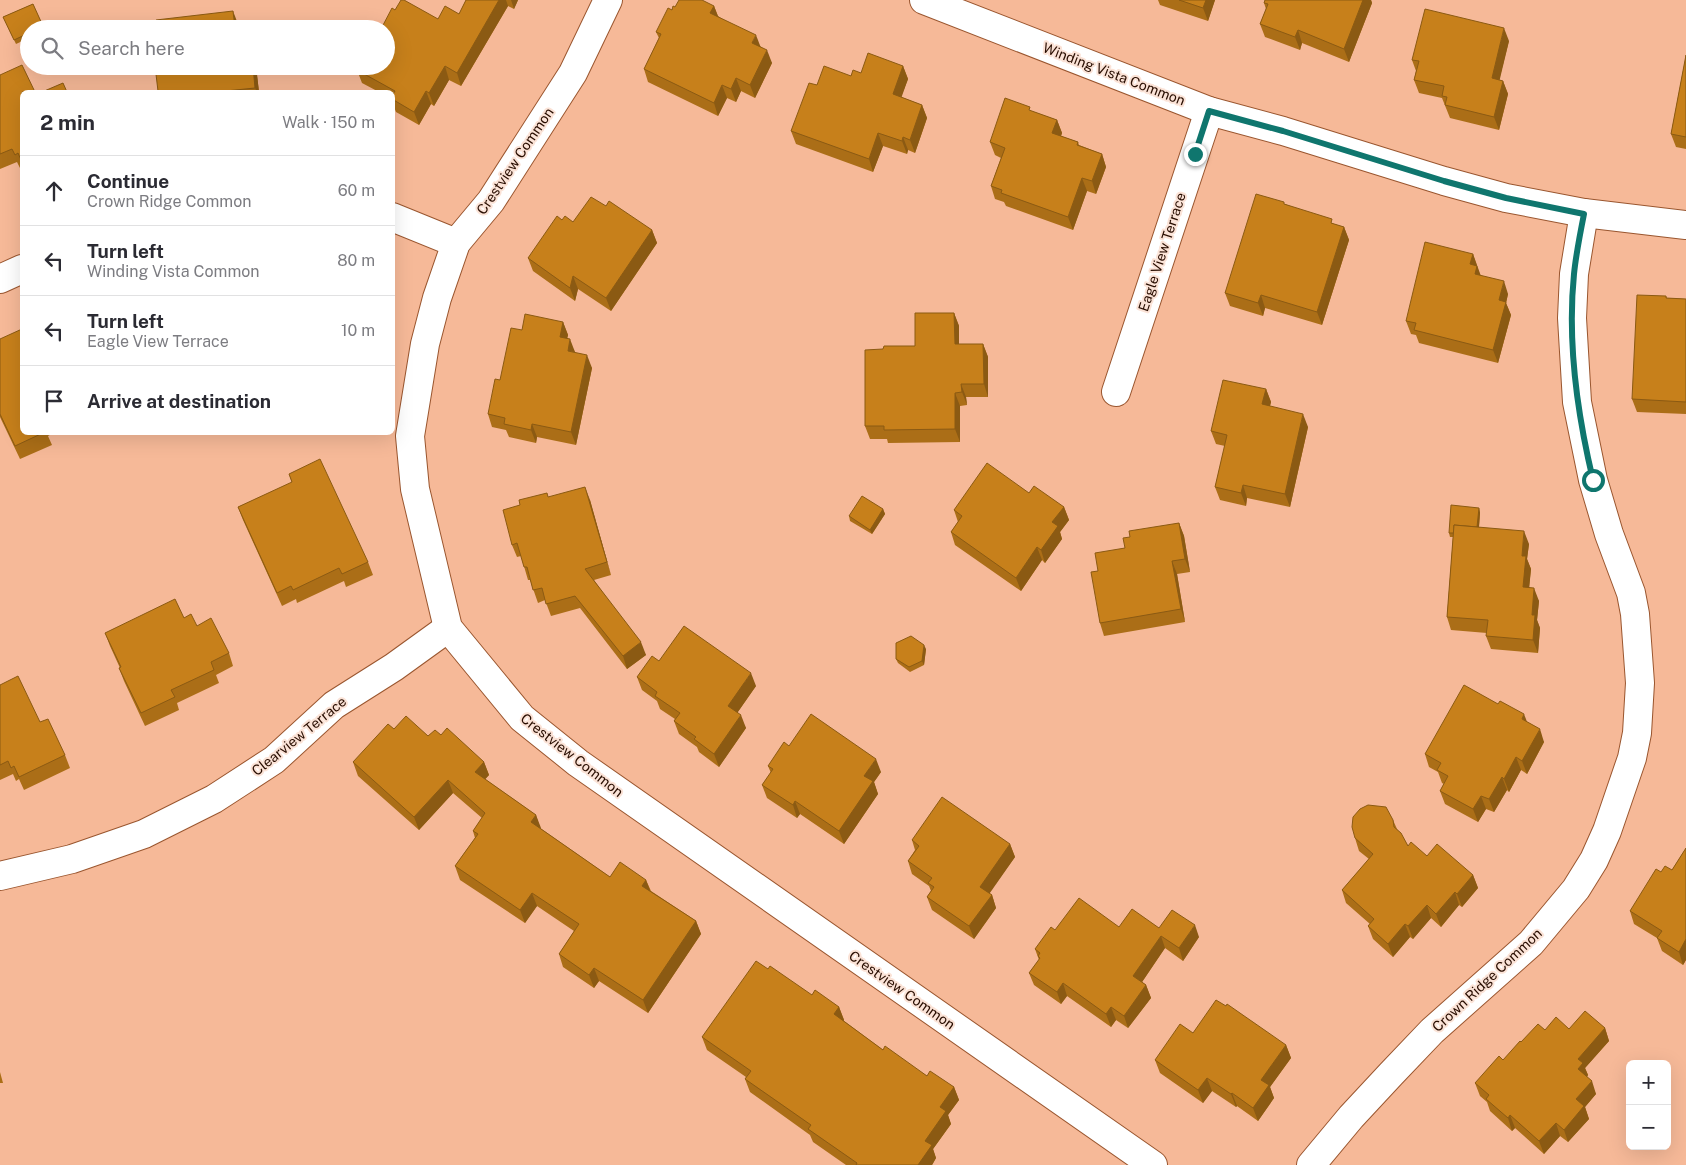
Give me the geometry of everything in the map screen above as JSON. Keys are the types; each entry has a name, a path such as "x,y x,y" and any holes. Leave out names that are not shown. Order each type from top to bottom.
{"street":[{"name":"Crestview Common","path":"608,0 573,72 491,200 456,243 436,298 424,344 410,436 415,489 448,628 522,718 578,763 1153,1165"},
{"name":"Winding Vista Common","path":"924,0 1209,111 1283,131 1444,181 1506,198 1584,214 1686,225"},
{"name":"Eagle View Terrace","path":"1116,392 1209,111"},
{"name":"Crown Ridge Common","path":"1311,1165 1351,1117 1432,1031 1531,943 1576,889 1594,860 1607,831 1632,758 1637,733 1640,683 1635,614 1631,593 1609,534 1593,480 1577,402 1572,318 1574,274 1584,214"},
{"path":"395,218 456,243"},
{"path":"0,279 20,270"},
{"name":"Clearview Terrace","path":"0,876 72,859 135,837 214,799 274,760 334,705 394,667 448,628"}],"building":[{"path":"401,0 404,0 438,19 445,6 459,14 466,0 499,0 457,73 445,66 429,93 426,91 414,112 395,101 395,90 366,75 395,75 395,20 386,20 392,8 395,10"},
{"path":"679,0 702,0 714,6 710,13 756,35 752,43 767,50 750,85 736,78 731,89 722,85 714,103 644,69 661,34 656,32 668,8 672,10"},
{"path":"1179,0 1206,0 1203,8"},
{"path":"1265,0 1363,0 1344,49 1298,30 1295,37 1260,24 1268,4 1264,3"},
{"path":"33,4 40,20 20,20 20,37 14,40 3,17"},
{"path":"1425,9 1504,28 1492,78 1503,81 1494,117 1445,105 1447,97 1442,96 1444,86 1414,80 1419,61 1412,60"},
{"path":"233,11 234,20 156,20"},
{"path":"868,53 903,66 893,94 922,105 910,140 903,137 902,141 878,133 869,159 791,131 809,83 817,85 824,66 851,76 853,70 861,73"},
{"path":"1686,55 1686,137 1671,134"},
{"path":"20,66 20,75 27,75 34,90 20,90 20,158 18,153 15,155 12,149 0,154 0,75"},
{"path":"156,75 254,75 255,88 236,90 158,90"},
{"path":"63,83 66,90 47,90"},
{"path":"1005,98 1030,107 1029,110 1057,120 1052,133 1078,142 1077,145 1102,154 1092,181 1082,178 1068,217 1001,193 1002,190 991,186 1005,148 990,142"},
{"path":"1256,194 1332,219 1331,223 1344,227 1317,312 1261,295 1258,303 1225,293"},
{"path":"591,197 606,206 609,201 652,230 606,298 573,276 570,288 528,258 557,216 562,220 565,216 573,222"},
{"path":"1425,242 1473,254 1470,264 1477,266 1475,274 1504,281 1499,300 1506,302 1493,350 1414,330 1416,323 1406,321"},
{"path":"1637,295 1686,299 1686,402 1632,399"},
{"path":"915,313 954,313 955,344 983,344 984,384 961,384 962,392 955,393 955,429 884,430 884,426 865,426 865,350 883,349 884,346 915,346"},
{"path":"525,314 563,322 560,337 570,339 568,351 587,355 571,432 532,424 531,430 504,424 505,418 488,414 495,379 500,380 511,328 522,330"},
{"path":"20,330 20,435 39,435 15,446 0,414 0,339"},
{"path":"1223,380 1266,389 1262,404 1303,414 1285,494 1243,485 1241,493 1215,487 1227,435 1211,431"},
{"path":"320,459 368,562 342,574 339,568 293,590 291,586 277,593 238,507 292,482 289,474"},
{"path":"987,463 1029,493 1034,486 1064,507 1052,522 1058,526 1041,550 1037,547 1016,578 951,532 962,516 954,510"},
{"path":"585,487 607,562 585,569 641,642 623,656 575,596 546,604 542,588 533,590 527,567 524,567 517,543 512,545 503,510 520,505 519,500 547,493 548,497"},
{"path":"862,496 883,509 870,530 849,516"},
{"path":"1451,505 1479,508 1477,527 1454,525 1454,533 1449,533"},
{"path":"1179,523 1185,559 1172,561 1181,609 1100,623 1091,572 1098,571 1095,553 1125,548 1123,538 1130,537 1129,531"},
{"path":"1454,525 1524,531 1522,556 1526,556 1523,587 1534,588 1532,615 1535,615 1533,640 1486,636 1488,620 1447,617"},
{"path":"175,599 184,618 191,614 197,626 211,618 229,653 211,662 214,670 171,690 175,697 141,713 119,668 121,667 105,633"},
{"path":"684,626 751,673 728,706 741,715 714,754 694,739 696,737 674,721 680,713 655,696 657,692 637,677 652,656 659,661"},
{"path":"911,636 924,645 922,661 909,667 896,659 896,643"},
{"path":"18,676 40,722 48,719 65,755 19,777 14,766 11,768 8,761 0,765 0,685"},
{"path":"1464,685 1498,704 1500,701 1524,714 1522,719 1540,729 1522,761 1516,757 1504,779 1502,777 1489,799 1481,796 1473,809 1440,791 1448,776 1437,770 1441,763 1425,754"},
{"path":"811,714 876,759 864,776 873,781 839,831 795,801 793,805 762,785 773,769 768,766 784,742 789,746"},
{"path":"406,716 428,736 435,730 441,735 447,728 484,762 475,772 536,815 531,822 610,877 620,862 646,880 642,886 696,921 643,1000 594,968 589,975 559,954 579,924 532,893 520,910 455,866 478,834 473,831 485,813 448,780 414,817 353,762 388,724 394,729"},
{"path":"942,797 1010,844 980,887 992,895 969,926 927,897 934,887 928,883 932,878 908,861 919,846 912,840"},
{"path":"1368,805 1386,807 1393,820 1394,827 1401,833 1408,846 1411,842 1427,856 1437,844 1473,875 1436,914 1427,905 1408,926 1405,924 1388,944 1368,926 1374,919 1342,890 1373,854 1355,838 1352,827 1353,817 1360,809"},
{"path":"1686,848 1686,939 1679,952 1657,938 1662,931 1630,911 1656,869 1661,872 1665,866 1672,870"},
{"path":"1079,898 1119,927 1132,909 1159,928 1172,910 1195,925 1179,948 1161,936 1133,976 1146,985 1124,1016 1111,1007 1106,1014 1063,983 1057,992 1029,973 1040,958 1038,956 1040,953 1035,949 1051,927 1055,930"},
{"path":"756,961 768,969 770,966 812,995 815,990 839,1007 834,1014 883,1050 885,1046 927,1076 930,1071 954,1087 940,1107 946,1111 925,1141 932,1145 918,1165 856,1165 857,1163 808,1129 811,1125 745,1079 751,1071 702,1037"},
{"path":"1216,1000 1226,1006 1227,1004 1286,1045 1261,1080 1269,1085 1253,1108 1207,1078 1198,1090 1155,1060 1180,1024 1193,1033"},
{"path":"1585,1011 1605,1028 1578,1059 1583,1063 1578,1069 1592,1081 1576,1099 1584,1106 1564,1130 1556,1123 1539,1141 1510,1115 1508,1118 1486,1099 1489,1095 1475,1083 1499,1056 1503,1060 1538,1024 1545,1030 1556,1017 1569,1029"}],"route":[{"path":"1195,154 1209,111 1283,131 1444,181 1506,198 1584,214 1574,274 1572,318 1577,402 1593,480"}]}
